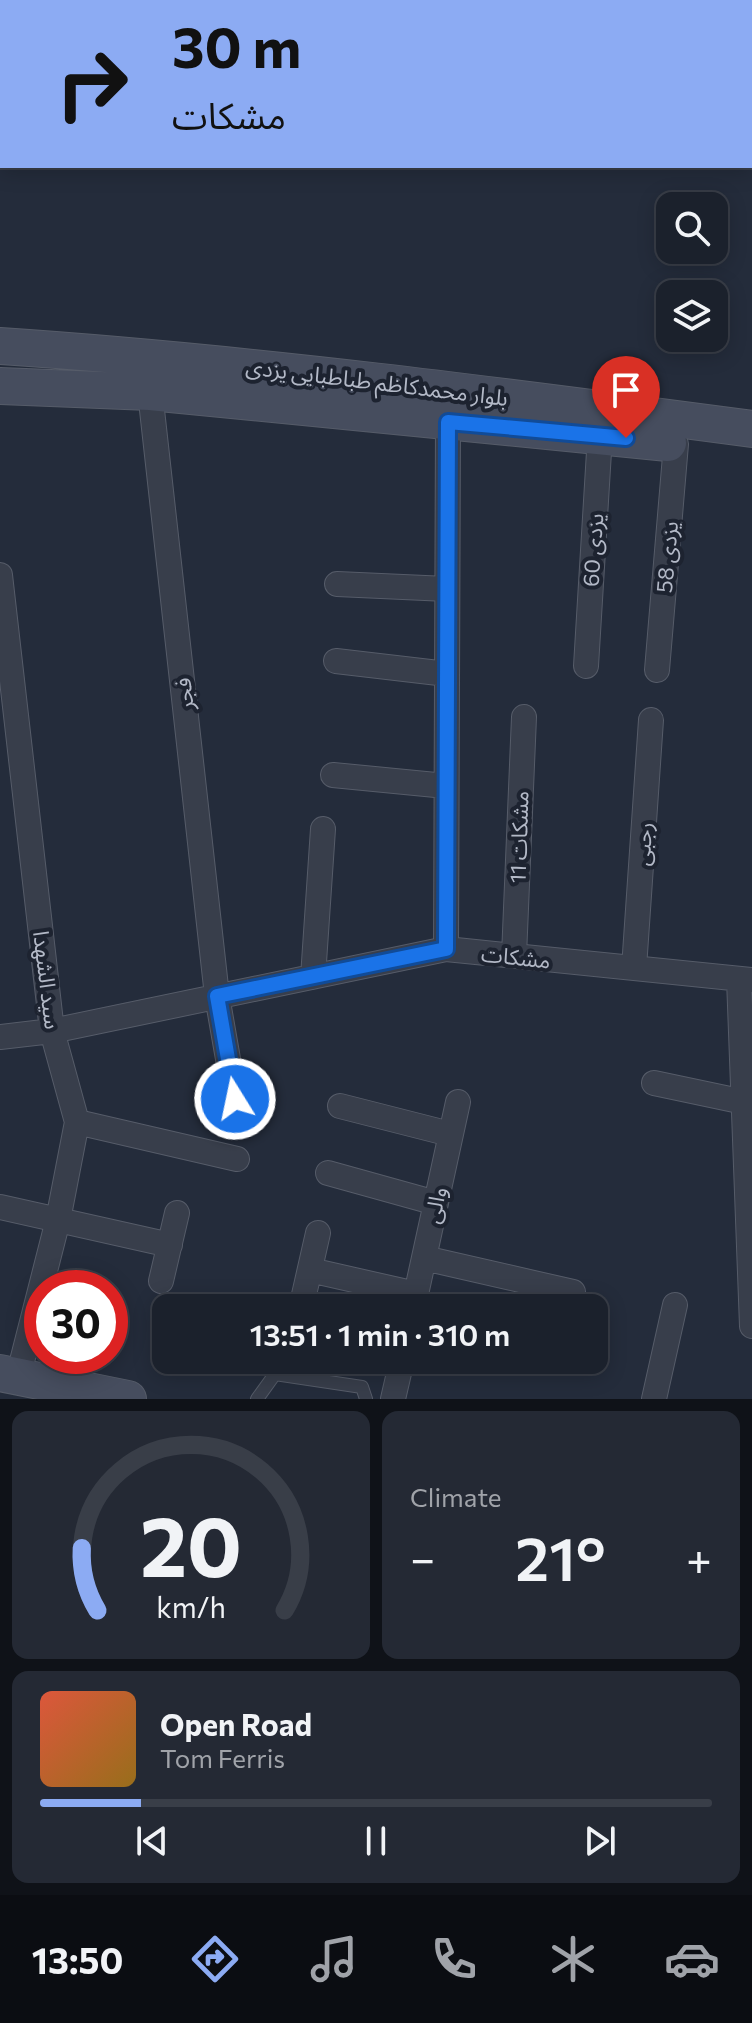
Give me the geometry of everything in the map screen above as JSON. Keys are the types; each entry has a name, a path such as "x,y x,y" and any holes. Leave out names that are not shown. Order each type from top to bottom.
{"main road":[{"name":"بلوار محمدکاظم طباطبایی یزدی","path":"0,346 156,356 294,389"},
{"name":"بلوار محمدکاظم طباطبایی یزدی","path":"0,386 150,392 294,389 752,429"},
{"name":"بلوار محمدکاظم طباطبایی یزدی","path":"337,393 448,422 600,435 752,453"},
{"path":"9,1375 128,1399"}],"street":[{"name":"فجر","path":"150,392 217,996 235,1099"},
{"path":"446,949 448,422"},
{"name":"یزدی 60","path":"586,666 600,435"},
{"name":"یزدی 58","path":"657,670 676,444"},
{"name":"سید الشهدا","path":"0,575 52,1031 77,1122 58,1220 9,1375"},
{"path":"337,584 447,589"},
{"path":"336,661 447,674"},
{"name":"11 مشکات","path":"514,956 524,717"},
{"name":"رجبی","path":"634,968 651,720"},
{"path":"333,775 446,786"},
{"path":"313,977 323,829"},
{"name":"مشکات","path":"0,1037 52,1031 446,949 746,980"},
{"path":"746,980 744,1102 752,1326"},
{"path":"654,1083 744,1102"},
{"name":"والی","path":"416,1294 458,1102"},
{"path":"340,1106 450,1134"},
{"path":"77,1122 237,1159"},
{"path":"328,1173 436,1203"},
{"path":"0,1207 170,1245"},
{"path":"161,1281 177,1213"},
{"path":"304,1294 318,1233"},
{"path":"424,1258 573,1292"},
{"path":"310,1270 391,1294"},
{"path":"654,1399 675,1305"},
{"path":"393,1399 399,1374"}],"lane":[{"path":"257,1399 275,1374 362,1387 366,1399"}],"route":[{"path":"235,1099 217,996 446,949 448,422 626,438"}]}
